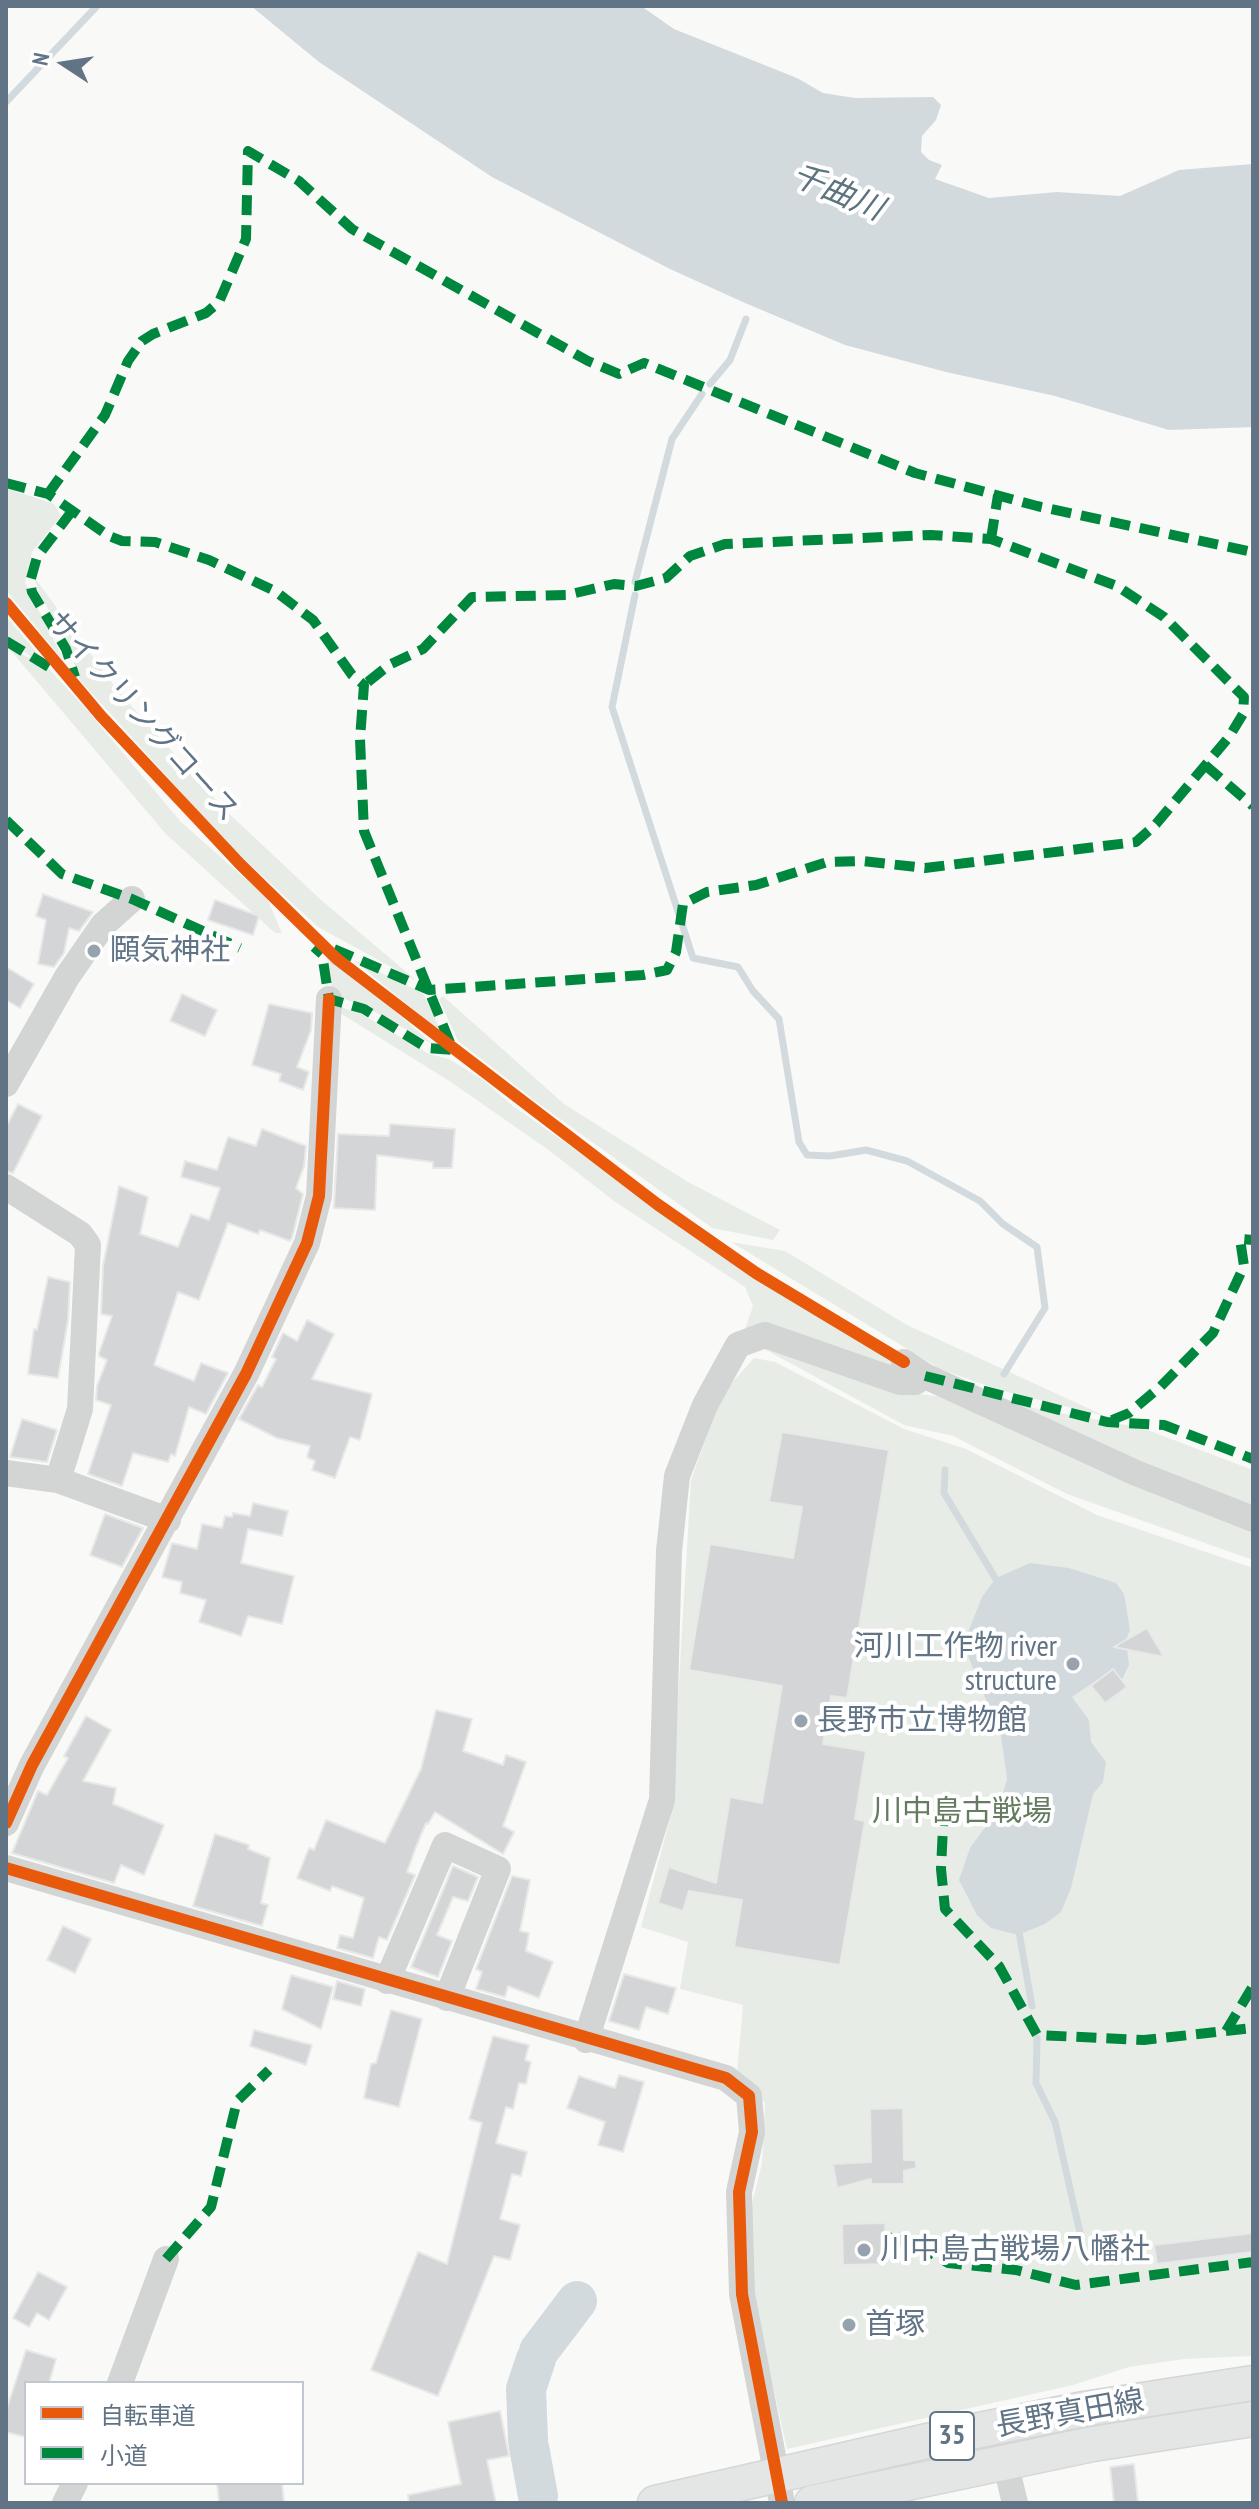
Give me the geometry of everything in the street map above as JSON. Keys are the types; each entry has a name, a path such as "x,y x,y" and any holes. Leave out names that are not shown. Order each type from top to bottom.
{"main road":[{"name":"長野真田線","path":"655,2503 779,2488 1084,2409 1249,2383"},
{"name":"長野真田線","path":"812,2503 1005,2462 1252,2422"}],"street":[{"path":"6,1084 67,977 103,925 132,899"},
{"path":"6,1823 32,1765 246,1374 307,1243 319,1196 329,999"},
{"path":"6,1187 80,1234 88,1245 80,1409 58,1480"},
{"path":"586,2040 662,1800 669,1551 677,1476 705,1405 738,1345 765,1335 900,1382 915,1382 914,1369 1136,1473 1253,1519"},
{"path":"6,1473 58,1480 168,1520"},
{"path":"387,1981 445,1845 498,1869 447,1998"},
{"path":"6,1868 586,2040 726,2078 749,2096 752,2132 739,2192 742,2294 779,2488"},
{"path":"121,2381 166,2259"},
{"path":"1249,2383 1252,2422"},
{"path":"1005,2462 1015,2503"},
{"path":"65,2503 74,2485"}],"green space":[{"path":"6,488 54,504 61,516 32,552 25,583 65,663 6,590"},
{"path":"34,577 118,691 223,808 320,899 417,981 318,927 228,844 80,680 65,638 40,595"},
{"path":"6,616 43,660 33,658 6,639"},
{"path":"7,646 48,668 181,822 267,898 282,933 275,933 165,833"},
{"path":"327,958 434,1045 364,1006 333,995"},
{"path":"352,959 423,993 442,1033"},
{"path":"443,996 564,1104 688,1182 780,1230 773,1240 712,1228 542,1106 458,1041 439,999"},
{"path":"341,1007 363,1015 429,1054 449,1059 483,1080 513,1106 742,1266 890,1358 893,1362 891,1371 744,1332 753,1306 745,1287 614,1201 550,1151 451,1082 340,1013"},
{"path":"731,1242 785,1251 907,1325 1105,1416 1003,1391 942,1370"},
{"path":"755,1344 912,1393 952,1398 1253,1528 1253,1560 1067,1494 953,1436 904,1425"},
{"name":"川中島古戦場","path":"754,1358 775,1362 904,1429 966,1449 1097,1515 1253,1568 1253,2356 1184,2359 1129,2367 1073,2385 787,2449 749,2277 749,2216 762,2163 765,2103 737,2072 743,2005 680,1989 688,1942 641,1927 671,1815 691,1480 722,1394"},
{"path":"1012,1404 1142,1428 1253,1470 1253,1508 1116,1456"}],"water":[{"name":"千曲川","path":"251,6 641,6 674,29 797,78 823,93 855,98 933,97 941,105 936,120 922,136 921,152 929,160 942,165 935,179 989,198 1057,192 1120,196 1179,170 1253,164 1253,427 1169,430 1055,396 946,372 845,345 745,303 670,269 492,177 319,62"},
{"path":"1030,1563 1069,1568 1116,1583 1124,1594 1130,1630 1126,1640 1129,1665 1118,1688 1106,1674 1072,1697 1089,1720 1091,1742 1106,1762 1103,1782 1093,1794 1071,1888 1061,1912 1045,1924 1018,1935 991,1928 977,1915 959,1880 970,1848 998,1810 1007,1779 1001,1736 968,1656 967,1635 982,1597 996,1578"}],"building":[{"path":"43,894 93,912 79,931 69,928 64,953 54,967 38,964 46,920 36,916"},
{"path":"215,900 259,916 253,935 208,920"},
{"path":"6,967 34,984 20,1008 6,1000"},
{"path":"182,994 217,1010 205,1036 170,1021"},
{"path":"269,1004 312,1013 311,1030 297,1067 309,1072 303,1090 279,1081 281,1074 252,1065"},
{"path":"18,1104 42,1116 13,1173 6,1171 6,1127"},
{"path":"390,1124 455,1129 452,1168 433,1168 433,1162 377,1155 375,1210 334,1208 338,1134 389,1136"},
{"path":"262,1129 306,1146 304,1166 296,1188 303,1194 292,1238 290,1241 260,1230 258,1234 228,1223 199,1300 178,1292 154,1365 194,1381 201,1363 228,1373 206,1414 189,1407 175,1456 171,1454 168,1462 133,1453 122,1486 88,1474 111,1405 96,1400 97,1386 107,1360 99,1353 112,1316 101,1314 103,1266 119,1186 148,1197 140,1234 178,1247 191,1214 209,1220 220,1188 181,1177 185,1161 217,1170 228,1137 256,1146"},
{"path":"48,1277 70,1282 68,1320 58,1378 28,1374 34,1329 37,1330"},
{"path":"307,1320 334,1334 312,1379 372,1394 360,1440 350,1437 335,1478 312,1470 315,1461 307,1457 310,1446 277,1438 239,1419 258,1385 262,1387 276,1359 272,1357 283,1333 297,1341"},
{"path":"22,1419 57,1430 47,1462 10,1457"},
{"name":"長野市立博物館","path":"782,1432 889,1450 847,1698 831,1696 823,1744 866,1751 855,1819 865,1821 840,1965 734,1947 742,1900 689,1891 683,1911 658,1903 669,1867 716,1883 730,1797 762,1803 782,1686 689,1670 710,1544 793,1558 802,1507 769,1502"},
{"path":"253,1503 288,1511 282,1536 248,1529 241,1563 294,1576 282,1624 248,1616 241,1636 199,1622 206,1600 180,1593 182,1582 162,1577 172,1543 197,1549 202,1524 222,1528 225,1516 232,1517 233,1513 250,1516"},
{"path":"105,1514 143,1528 122,1567 90,1555"},
{"path":"1147,1628 1164,1657 1114,1647"},
{"path":"1113,1669 1127,1687 1105,1703 1091,1686"},
{"path":"436,1710 472,1719 463,1751 503,1765 506,1755 526,1762 503,1826 514,1832 503,1854 435,1812 426,1823 416,1847 407,1872 415,1875 387,1940 379,1937 373,1958 337,1948 340,1935 353,1938 364,1898 332,1886 330,1891 297,1878 309,1848 314,1850 326,1820 385,1843 421,1769"},
{"path":"86,1716 111,1730 83,1781 116,1788 113,1804 164,1825 144,1875 121,1865 114,1883 12,1853 38,1791 47,1795 68,1758 64,1756"},
{"path":"215,1834 249,1845 248,1849 270,1858 261,1903 268,1905 262,1926 193,1906"},
{"path":"453,1866 478,1877 468,1901 453,1897 437,1935 452,1941 438,1977 411,1967"},
{"path":"512,1876 530,1880 520,1931 529,1933 526,1951 553,1962 539,1998 508,1986 505,1997 476,1989 482,1972 476,1969"},
{"path":"63,1926 91,1939 75,1973 47,1960"},
{"path":"624,1974 676,1988 668,2014 646,2007 639,2030 609,2021"},
{"path":"291,1975 333,1987 321,2029 282,2009"},
{"path":"337,1981 365,1989 361,2006 333,1999"},
{"path":"391,2010 422,2019 399,2107 364,2098 371,2064 376,2063"},
{"path":"254,2030 312,2045 306,2065 250,2046"},
{"path":"493,2036 529,2045 525,2060 531,2062 526,2084 519,2083 513,2109 506,2107 496,2143 527,2152 521,2176 512,2174 500,2219 520,2225 510,2260 494,2256 438,2396 371,2370 418,2252 447,2264 482,2123 469,2119"},
{"path":"619,2075 644,2082 623,2152 598,2145 605,2122 567,2108 579,2076 615,2088"},
{"path":"903,2108 904,2160 915,2160 917,2168 904,2171 904,2184 871,2184 871,2179 837,2188 833,2164 871,2162 870,2109"},
{"path":"885,2223 886,2264 843,2265 842,2224"},
{"path":"1253,2233 1253,2252 1157,2264 1154,2245"},
{"path":"38,2272 67,2287 49,2320 37,2313 29,2327 13,2318"},
{"path":"26,2350 56,2359 50,2381 24,2381 24,2436 6,2432 6,2411"},
{"path":"500,2411 509,2456 487,2460 496,2503 409,2503 408,2495 461,2484 448,2422"},
{"path":"1134,2464 1138,2503 1114,2503 1110,2467"},
{"path":"217,2485 282,2485 284,2503 219,2503"}],"waterway":[{"path":"6,102 97,6"},
{"path":"710,384 730,360 746,319"},
{"path":"635,582 672,439 702,394"},
{"path":"635,595 612,707 693,958 738,967 753,991 779,1019 799,1142 807,1155 830,1156 866,1150 907,1161 980,1201 1003,1224 1037,1247 1045,1308 1004,1374"},
{"path":"945,1470 944,1493 1000,1586"},
{"path":"1018,1926 1032,2006"},
{"path":"1037,2038 1036,2083 1055,2122 1083,2246"},
{"path":"539,2351 577,2301"},
{"path":"528,2440 526,2389 536,2359"},
{"path":"529,2447 538,2496"}],"marked path":[{"path":"48,494 105,415 128,361 142,341 206,313 219,302 246,239 248,151 299,181 352,229 588,361 619,374 644,363 915,473 1037,506 1253,552"},
{"path":"6,483 48,494 109,536 122,541 155,542 209,560 275,591 313,620 352,675 364,685 360,739 364,831 453,1050 427,1048 364,1009 329,999 322,954 314,947"},
{"path":"991,539 998,495"},
{"path":"72,511 37,557 30,582 32,592 66,649 75,677"},
{"path":"334,949 429,990 643,975 667,970 676,952 683,904 707,892 756,885 827,862 862,861 925,868 1136,842 1156,824 1229,737 1243,714 1244,697 1164,617 1117,586 991,539 931,535 725,544 690,556 666,578 636,586 614,584 567,595 472,597 423,649 389,665 364,685"},
{"path":"6,641 57,672"},
{"path":"1205,765 1253,806"},
{"path":"6,820 62,874 132,899 240,948"},
{"path":"1112,1420 1129,1413 1160,1387 1213,1333 1244,1266 1240,1239 1253,1240"},
{"path":"925,1376 1107,1422 1164,1425 1253,1459"},
{"path":"944,1806 941,1869 945,1909 999,1966 1037,2035 1144,2040 1253,2028"},
{"path":"1226,2031 1253,1986"},
{"path":"166,2259 211,2207 237,2101 269,2070"},
{"path":"888,2237 917,2245 948,2263 1016,2270 1076,2285 1253,2262"}],"cycle path":[{"name":"サイクリングコース","path":"6,603 101,716 240,864 337,959 657,1204 756,1273 904,1362"},
{"path":"6,1823 32,1765 246,1374 307,1243 319,1196 329,999"},
{"path":"6,1868 726,2078 749,2096 752,2132 739,2192 742,2294 782,2503"}],"place":[{"name":"頥気神社","path":"94,951"},
{"name":"河川工作物 river structure","path":"1073,1664"},
{"name":"長野市立博物館","path":"801,1721"},
{"name":"川中島古戦場八幡社","path":"864,2250"},
{"name":"首塚","path":"849,2325"}]}
